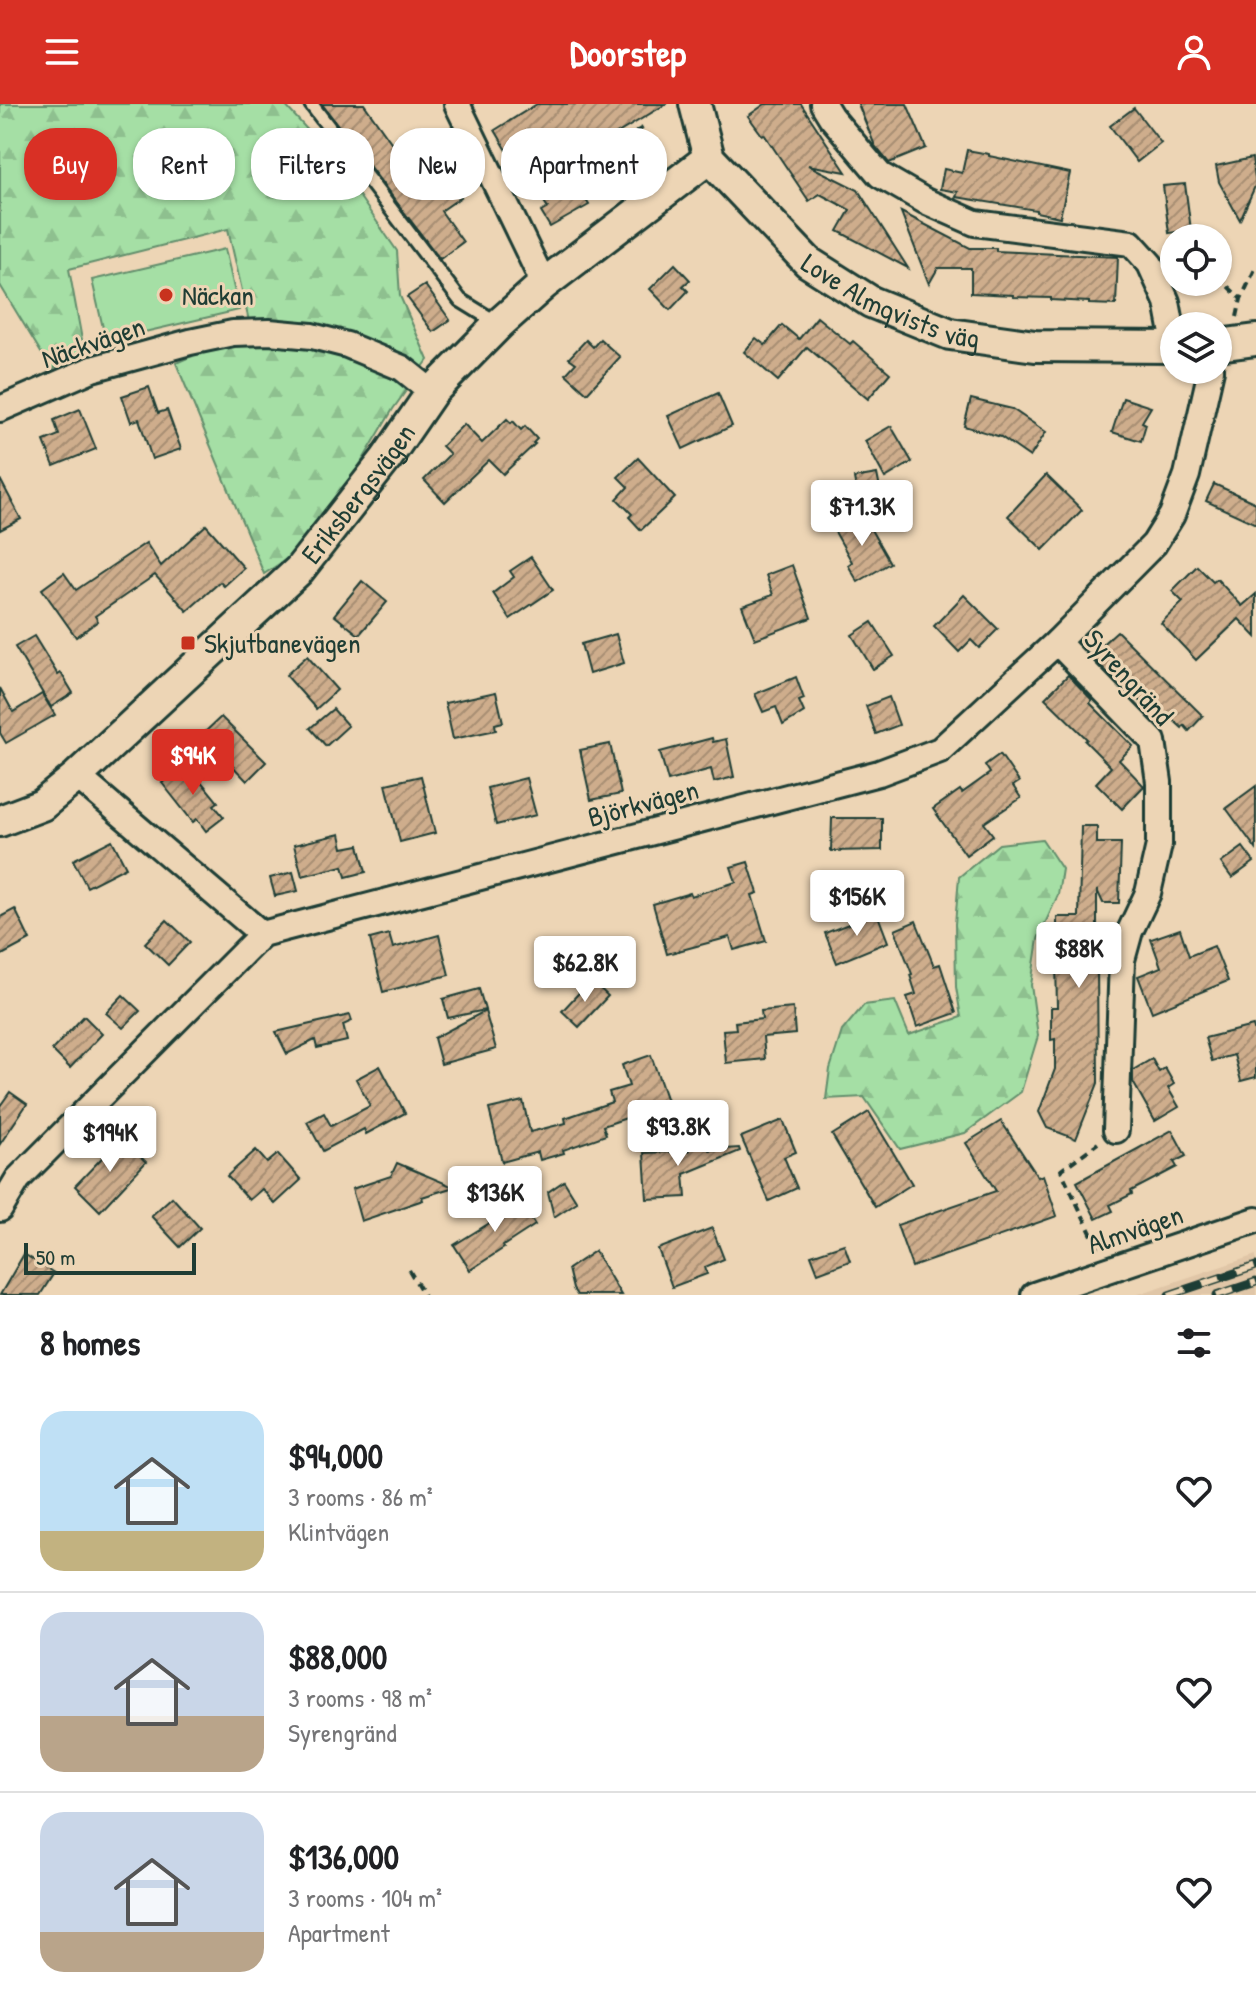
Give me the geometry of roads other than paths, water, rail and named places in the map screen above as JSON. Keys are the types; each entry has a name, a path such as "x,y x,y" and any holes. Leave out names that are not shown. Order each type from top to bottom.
{"street":[{"path":"457,104 544,284"},
{"name":"Love Almqvists väg","path":"695,104 709,158 808,262 871,302 950,334 1035,346 1160,347"},
{"path":"823,104 880,175 925,201 975,223 1131,243 1150,264 1169,312"},
{"name":"Eriksbergsvägen","path":"0,821 42,805 77,776 299,570 386,459 432,392 499,324 544,284 709,158"},
{"name":"Näckvägen","path":"0,409 92,369 233,333 312,336 347,345 402,368 432,392"},
{"path":"1232,343 1256,340"},
{"name":"Björkvägen","path":"262,934 879,773 940,750 1057,642 1154,544 1172,515 1187,475 1208,384"},
{"name":"Syrengränd","path":"1057,642 1153,741 1159,782 1159,845 1148,893 1130,931 1122,960 1116,1130"},
{"path":"0,1209 18,1179 262,934 77,776"},
{"name":"Almvägen","path":"1034,1295 1256,1220"}],"lane":[{"path":"311,104 460,300 499,324"}],"railway":[{"path":"1169,1295 1256,1266"},
{"path":"1217,1295 1256,1282"}],"place":[{"name":"Näckan","path":"166,295"},
{"name":"Skjutbanevägen","path":"188,643"}]}
